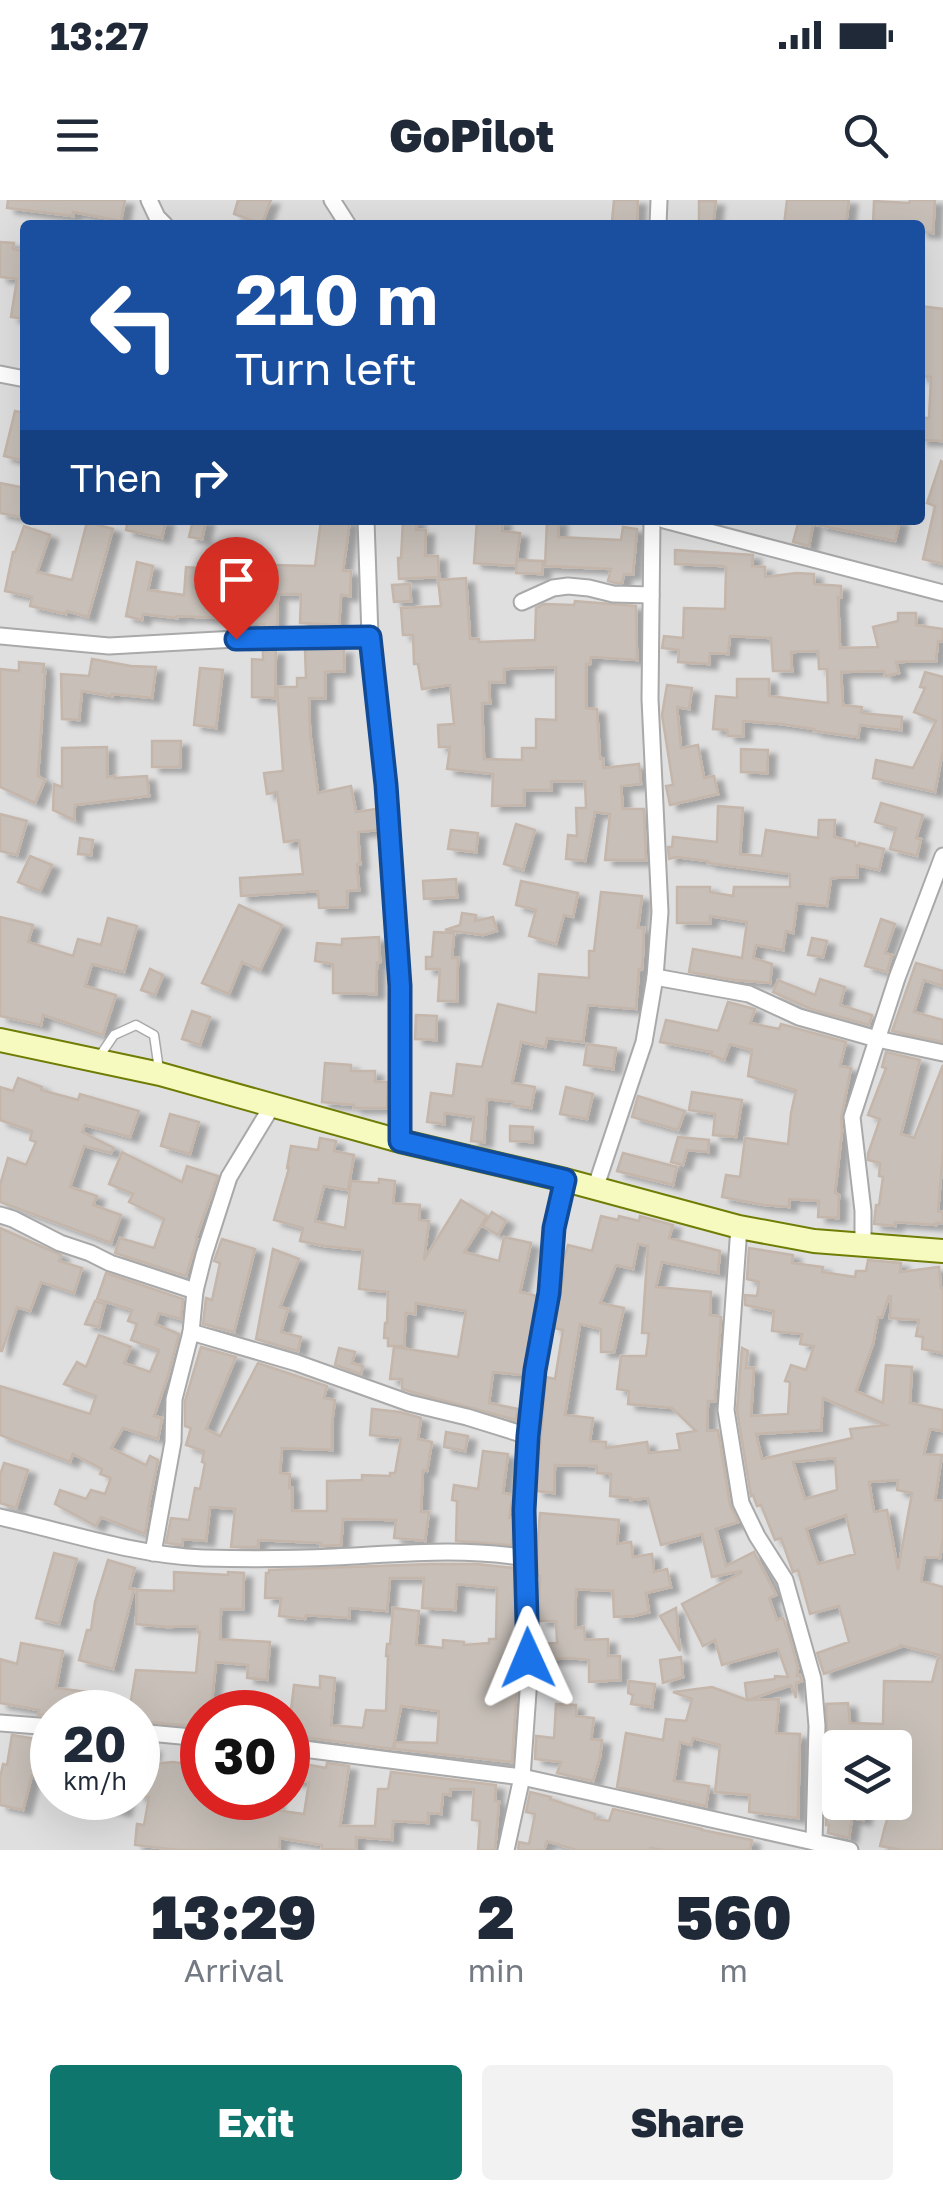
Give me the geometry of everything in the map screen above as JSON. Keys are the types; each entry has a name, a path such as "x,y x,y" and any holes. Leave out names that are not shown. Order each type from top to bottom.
{"street":[{"path":"366,525 370,637 386,785 400,986 400,1141"},
{"path":"596,1190 644,1042 655,976 660,912 650,700 652,525"},
{"path":"683,525 943,593"},
{"path":"522,602 553,588 568,586 651,596"},
{"path":"0,636 109,646 370,637"},
{"path":"863,1244 852,1117 876,1039 943,856"},
{"path":"655,976 749,994 800,1016 943,1054"},
{"path":"0,1040 160,1074 400,1141 739,1227 814,1241 943,1251"},
{"path":"153,1553 172,1442 174,1399 191,1332 194,1291 229,1177 272,1106"},
{"path":"506,1850 522,1777 529,1678 524,1510 528,1436 549,1293 554,1228 565,1180"},
{"path":"0,1216 110,1263 194,1291"},
{"path":"739,1227 726,1410 740,1502 786,1580 813,1680 818,1726 814,1842"},
{"path":"191,1332 297,1363 409,1403 528,1436"},
{"path":"0,1517 153,1553 197,1558 443,1551 491,1552 526,1558"},
{"path":"0,1724 30,1725"},
{"path":"310,1750 522,1777 850,1850"}],"lane":[{"path":"97,1060 114,1036 136,1025 154,1035 160,1074"}],"shaded area":[{"path":"0,200 943,200 943,1850 0,1850"}],"building":[{"path":"8,200 125,200 121,220 7,208"},
{"path":"238,200 271,200 264,220 234,214"},
{"path":"614,200 638,200 637,220 612,220"},
{"path":"787,200 849,200 847,220 785,220"},
{"path":"935,200 933,233 925,232 925,220 873,220 874,201"},
{"path":"699,201 716,201 714,220 699,220"},
{"path":"0,242 14,243 13,249 20,250 20,318 11,317 17,279 0,277"},
{"path":"925,307 943,309 943,441 925,440 931,377 925,376"},
{"path":"15,411 20,412 20,460 4,456"},
{"path":"941,461 943,564 923,559 935,506 927,503"},
{"path":"0,483 20,487 20,517 0,513"},
{"path":"86,525 113,529 88,617 30,606 32,597 5,591 13,552 24,526 50,535 37,572 72,580"},
{"path":"127,525 165,525 162,538 126,530"},
{"path":"192,525 205,525 202,539 189,537"},
{"path":"320,525 349,525 343,571 351,571 350,596 341,595 339,625 300,623 301,594 278,594 277,627 242,623 242,619 143,614 142,620 126,616 137,562 153,566 148,590 184,595 186,567 212,569 211,573 247,574 269,573 269,565 315,566"},
{"path":"403,525 416,525 416,530 426,530 425,556 438,556 439,577 399,579"},
{"path":"477,525 503,525 502,531 520,533 516,566 474,563"},
{"path":"547,525 559,525 558,537 621,540 623,527 637,529 633,574 624,574 622,583 608,581 611,569 545,566"},
{"path":"798,525 813,525 809,546 793,542"},
{"path":"818,525 899,525 895,541"},
{"path":"675,550 753,555 752,566 765,567 765,577 814,574 814,584 841,586 840,648 878,647 873,627 898,621 898,613 916,613 916,625 943,629 936,661 896,662 899,673 885,676 884,671 841,672 843,705 862,707 861,713 902,717 901,730 860,725 858,737 743,721 743,736 728,736 727,730 713,729 716,696 737,698 737,679 769,679 769,696 828,703 827,669 819,669 818,651 791,652 792,671 773,671 771,638 730,636 728,654 710,653 709,664 678,662 679,650 662,648 664,636 683,638 684,608 725,609 726,568 675,564"},
{"path":"517,560 543,561 542,574 516,573"},
{"path":"466,578 470,639 479,642 535,640 536,608 544,604 574,605 575,601 636,606 637,660 591,657 590,664 586,664 586,708 597,709 603,768 639,764 641,784 621,786 623,809 644,809 646,860 605,860 610,814 595,812 585,861 566,859 568,835 577,836 576,808 586,808 585,781 551,781 551,790 524,790 524,805 492,806 493,774 447,769 450,747 439,747 438,725 454,724 450,685 422,689 418,664 414,664 413,635 403,635 401,608 441,606 438,580","holes":["556,667 556,720 536,719 536,748 522,748 522,760 484,759 482,703 490,703 489,682 504,682 504,669"]},
{"path":"410,584 411,601 394,602 392,585"},
{"path":"305,649 344,649 344,671 325,672 325,698 309,698 318,793 351,786 356,812 376,809 378,830 358,832 359,890 347,891 347,907 319,908 318,891 241,896 240,878 303,874 299,840 284,842 277,792 267,794 264,773 283,771 277,687 297,687 297,678 306,678"},
{"path":"263,650 276,650 275,698 252,697 252,659 263,660"},
{"path":"92,659 156,667 152,698 82,691 79,720 62,719 61,674 89,676"},
{"path":"19,662 44,664 45,672 38,776 45,780 35,803 0,787 0,669 19,671"},
{"path":"200,668 223,670 216,728 194,725"},
{"path":"925,672 943,677 943,750 935,792 873,778 876,760 913,768 936,721 914,712 925,688 920,687"},
{"path":"667,685 692,688 689,709 677,707 681,748 698,745 704,778 714,776 718,794 670,805 666,786 673,785 662,715"},
{"path":"152,741 181,741 180,767 152,767"},
{"path":"107,747 107,777 147,776 149,796 75,805 74,820 53,810 54,784 62,787 62,748"},
{"path":"741,749 768,750 767,773 741,772"},
{"path":"881,803 923,815 916,838 921,839 917,856 890,849 896,828 875,822"},
{"path":"718,806 743,808 740,854 762,856 766,830 818,838 819,820 835,820 834,837 855,842 855,846 859,843 884,849 879,870 857,865 857,877 831,878 827,906 797,903 793,933 786,931 783,950 756,945 753,958 772,964 770,983 689,972 693,949 742,958 747,922 710,916 710,923 677,923 677,887 710,887 710,892 733,896 734,887 790,887 790,874 669,859 668,847 672,847 673,837 717,842"},
{"path":"0,814 27,821 17,855 0,851"},
{"path":"516,824 535,830 523,870 504,864"},
{"path":"451,830 478,833 476,852 448,849"},
{"path":"80,838 93,840 91,855 78,854"},
{"path":"30,856 52,865 40,891 18,882"},
{"path":"456,879 457,897 424,899 423,881"},
{"path":"521,881 578,893 573,917 564,915 556,944 529,936 536,910 516,905"},
{"path":"601,892 642,896 638,928 644,928 643,955 636,1009 588,1005 583,1042 547,1038 545,1047 521,1042 512,1083 535,1087 531,1108 487,1099 484,1142 471,1141 474,1117 445,1113 444,1124 427,1122 431,1093 453,1096 457,1064 482,1067 498,1004 536,1013 539,974 589,978 589,951 594,951"},
{"path":"239,905 282,925 260,970 242,962 229,994 202,983"},
{"path":"462,913 476,915 475,921 493,917 497,931 483,935 445,930 460,925"},
{"path":"0,917 33,925 28,942 73,956 78,939 101,945 108,918 137,926 124,972 92,964 85,986 116,995 103,1035 43,1015 41,1025 0,1016"},
{"path":"881,919 895,924 885,953 892,955 887,972 865,966"},
{"path":"434,932 454,933 452,958 458,958 457,1001 438,1001 440,969 426,969 426,957 432,957"},
{"path":"379,937 376,994 333,993 333,964 315,961 317,943 342,945 342,939"},
{"path":"812,938 827,941 823,957 808,955"},
{"path":"916,963 943,971 943,986 924,980 914,1012 943,1020 943,1042 892,1031"},
{"path":"150,969 163,975 155,995 141,990"},
{"path":"820,979 845,987 840,1005 872,1015 869,1025 811,1009 773,992 778,980 815,995"},
{"path":"728,1002 755,1009 750,1023 779,1029 781,1024 846,1042 840,1066 851,1068 841,1118 835,1193 839,1195 838,1218 818,1217 819,1201 789,1199 789,1207 722,1197 726,1175 740,1177 745,1138 788,1144 796,1090 748,1076 752,1050 730,1044 724,1060 711,1055 712,1052 660,1042 666,1020 718,1031"},
{"path":"192,1011 210,1017 200,1045 182,1039"},
{"path":"416,1015 437,1016 436,1040 415,1039"},
{"path":"587,1044 616,1048 613,1069 584,1065"},
{"path":"886,1052 920,1060 901,1134 914,1138 943,1065 943,1154 938,1211 943,1212 943,1223 874,1224 883,1177 879,1176 880,1163 868,1160 868,1154 880,1119 868,1115 886,1068 882,1067"},
{"path":"325,1063 351,1065 351,1071 375,1071 375,1082 388,1082 387,1108 354,1108 322,1102"},
{"path":"18,1078 42,1087 41,1090 78,1100 80,1094 139,1111 130,1137 85,1125 82,1132 114,1148 111,1153 84,1146 70,1187 97,1196 93,1205 121,1215 111,1243 0,1202 0,1185 8,1158 26,1165 36,1142 30,1140 32,1131 0,1120 0,1087 13,1091"},
{"path":"566,1087 593,1094 587,1119 560,1114"},
{"path":"692,1092 742,1100 736,1137 713,1135 715,1114 689,1110"},
{"path":"638,1096 685,1111 678,1130 632,1117"},
{"path":"170,1114 199,1122 190,1154 161,1146"},
{"path":"510,1126 533,1127 532,1142 510,1141"},
{"path":"678,1137 709,1140 708,1152 687,1150 683,1165 671,1162"},
{"path":"320,1138 336,1141 334,1151 354,1155 348,1190 324,1186 315,1221 345,1228 351,1181 379,1183 379,1179 395,1181 393,1203 420,1205 419,1220 429,1221 424,1260 461,1200 487,1216 464,1252 499,1261 504,1237 531,1243 520,1292 537,1296 523,1375 493,1372 489,1403 518,1409 516,1420 402,1389 402,1379 390,1379 394,1347 458,1357 466,1311 416,1303 415,1314 406,1313 404,1346 388,1346 388,1338 384,1338 388,1292 359,1289 363,1250 300,1241 303,1228 274,1220 291,1146 318,1150"},
{"path":"122,1152 182,1182 187,1166 218,1176 186,1276 115,1253 120,1238 154,1248 164,1219 129,1202 133,1194 109,1184"},
{"path":"623,1153 677,1167 673,1185 617,1171"},
{"path":"492,1212 506,1221 498,1235 483,1226"},
{"path":"601,1216 639,1221 640,1216 673,1225 669,1238 720,1251 718,1273 662,1262 656,1287 711,1292 710,1315 721,1317 715,1401 708,1401 707,1431 718,1430 730,1505 738,1522 716,1529 726,1566 754,1552 776,1595 769,1598 777,1620 783,1618 789,1635 797,1676 802,1681 796,1683 796,1698 791,1685 748,1700 779,1699 776,1733 800,1734 798,1818 749,1812 750,1795 715,1792 720,1745 693,1738 691,1745 680,1742 674,1781 709,1786 706,1806 617,1787 626,1733 663,1740 666,1719 686,1721 692,1699 673,1692 712,1687 747,1700 745,1683 788,1677 778,1649 722,1665 715,1640 703,1646 682,1604 741,1571 712,1577 702,1534 661,1545 648,1498 610,1496 611,1474 597,1473 597,1466 555,1465 554,1493 536,1491 546,1377 555,1379 563,1330 554,1328 562,1265 568,1245 592,1251","holes":["638,1244 648,1246 642,1333 649,1333 646,1356 621,1356 617,1389 629,1391 628,1404 672,1408 696,1431 677,1434 680,1450 649,1453 647,1442 606,1448 606,1442 590,1441 593,1418 565,1415 580,1324 601,1329 601,1352 614,1352 624,1308 600,1303 616,1265 633,1269"]},
{"path":"0,1228 61,1255 59,1261 82,1268 74,1293 41,1282 30,1311 17,1307 2,1351 0,1351"},
{"path":"222,1239 255,1249 234,1332 203,1324 206,1298 212,1300 220,1263 214,1261"},
{"path":"749,1248 793,1255 792,1263 855,1277 856,1271 866,1271 868,1260 901,1263 900,1272 939,1267 943,1353 922,1349 923,1337 916,1336 919,1320 890,1318 889,1296 882,1317 878,1317 856,1391 883,1403 886,1365 912,1367 910,1403 943,1410 943,1431 930,1429 924,1454 942,1455 935,1500 943,1501 943,1540 940,1558 925,1557 921,1581 943,1587 943,1656 900,1645 824,1674 817,1653 849,1642 839,1606 810,1614 798,1570 793,1572 781,1538 775,1540 761,1505 757,1506 751,1496 737,1410 742,1348 748,1351 746,1368 754,1368 751,1416 788,1414 790,1382 785,1381 791,1365 806,1370 814,1346 800,1344 802,1334 772,1331 774,1311 745,1305 745,1295 757,1296 759,1282 747,1279","holes":["823,1398 886,1425 850,1429 852,1438 762,1459 756,1434 821,1430","835,1458 837,1490 805,1499 793,1462","898,1480 897,1490 912,1493 898,1570 887,1510 874,1512 869,1482","846,1515 855,1554 818,1564 806,1529"]},
{"path":"273,1249 299,1259 280,1307 288,1309 281,1332 301,1337 298,1351 256,1339"},
{"path":"106,1273 183,1299 181,1319 159,1313 155,1324 179,1334 154,1416 162,1418 158,1439 123,1428 111,1448 146,1465 150,1456 158,1460 145,1534 101,1517 96,1526 55,1504 60,1490 86,1499 91,1490 105,1494 111,1478 100,1474 102,1469 73,1454 70,1462 0,1435 0,1386 90,1414 96,1396 64,1384 77,1362 86,1367 99,1335 131,1347 124,1363 150,1372 159,1350 131,1340 137,1324 128,1321 132,1310 97,1299"},
{"path":"95,1301 105,1304 99,1327 85,1324"},
{"path":"201,1347 236,1357 206,1429 220,1436 258,1363 327,1386 324,1398 335,1400 332,1450 282,1448 280,1473 290,1474 292,1511 327,1511 327,1481 362,1480 362,1475 395,1473 401,1438 370,1435 372,1409 421,1418 418,1439 432,1442 427,1471 423,1470 421,1512 429,1512 425,1541 394,1538 396,1520 343,1519 341,1545 258,1540 258,1547 231,1547 235,1509 210,1507 206,1541 183,1539 182,1545 166,1543 171,1518 189,1520 205,1463 204,1451 186,1445 191,1428 185,1426 185,1401"},
{"path":"339,1348 355,1352 352,1363 363,1366 361,1374 335,1365"},
{"path":"446,1432 468,1436 465,1451 444,1447"},
{"path":"483,1451 508,1454 503,1493 513,1495 509,1518 513,1518 512,1545 456,1541 454,1485 478,1489"},
{"path":"4,1463 28,1470 16,1508 0,1503"},
{"path":"540,1513 619,1520 617,1544 631,1542 633,1557 652,1554 654,1572 667,1569 671,1587 646,1593 649,1612 634,1616 614,1617 613,1591 576,1589 575,1628 584,1627 585,1640 608,1639 608,1656 620,1656 620,1680 589,1682 589,1660 540,1660 539,1644 557,1643 556,1621 539,1621"},
{"path":"54,1553 77,1559 59,1624 36,1618"},
{"path":"108,1560 135,1568 129,1589 134,1589 113,1669 79,1660 87,1630 91,1630"},
{"path":"430,1564 514,1568 517,1685 512,1762 394,1749 395,1742 437,1743 439,1711 401,1706 393,1749 310,1738 310,1690 293,1690 294,1685 320,1688 320,1676 335,1678 331,1725 363,1728 366,1710 386,1711 386,1656 393,1608 419,1611 416,1645 443,1648 443,1640 464,1645 489,1643 489,1639 496,1639 497,1588 457,1584 455,1610 422,1608 424,1578 390,1578 387,1611 349,1608 349,1618 306,1615 305,1619 279,1616 281,1598 265,1598 269,1570"},
{"path":"174,1572 244,1573 243,1609 221,1609 220,1639 270,1642 267,1680 247,1678 248,1665 216,1662 213,1690 180,1690 180,1725 160,1723 160,1690 133,1690 136,1670 196,1673 200,1632 197,1626 136,1624 137,1590 174,1591"},
{"path":"676,1608 680,1651 660,1616"},
{"path":"21,1643 63,1651 56,1688 72,1690 30,1690 30,1708 0,1703 0,1659 17,1664"},
{"path":"681,1657 683,1677 663,1683 660,1660"},
{"path":"938,1658 943,1658 943,1850 880,1846 887,1820 912,1820 912,1730 827,1730 826,1704 848,1703 850,1723 883,1724 884,1681 932,1682"},
{"path":"629,1681 655,1684 652,1707 631,1704"},
{"path":"556,1704 576,1705 576,1716 594,1718 591,1739 602,1740 593,1781 557,1773 561,1762 535,1759 536,1736 554,1738"},
{"path":"12,1735 30,1738 30,1783 23,1810 0,1805 0,1778 3,1764 7,1765"},
{"path":"173,1762 180,1763 180,1820 310,1820 310,1765 326,1768 327,1763 349,1766 340,1826 375,1826 378,1789 388,1789 391,1772 496,1785 495,1801 499,1802 495,1850 478,1850 480,1821 472,1820 474,1789 450,1789 450,1795 443,1794 441,1814 428,1813 428,1823 393,1821 392,1840 356,1837 356,1850 322,1849 322,1845 280,1838 279,1850 178,1850 135,1845 137,1824 144,1825 145,1820 160,1820 160,1763"},
{"path":"530,1792 595,1814 595,1819 609,1821 613,1809 752,1840 750,1850 576,1850 547,1841 544,1850 518,1850 519,1842 529,1844 535,1814 526,1812"},
{"path":"826,1820 852,1820 849,1838 828,1833"}],"route":[{"path":"236,639 370,637 386,785 400,986 400,1141 565,1180 554,1228 549,1293 528,1436 524,1510 528,1658"}]}
